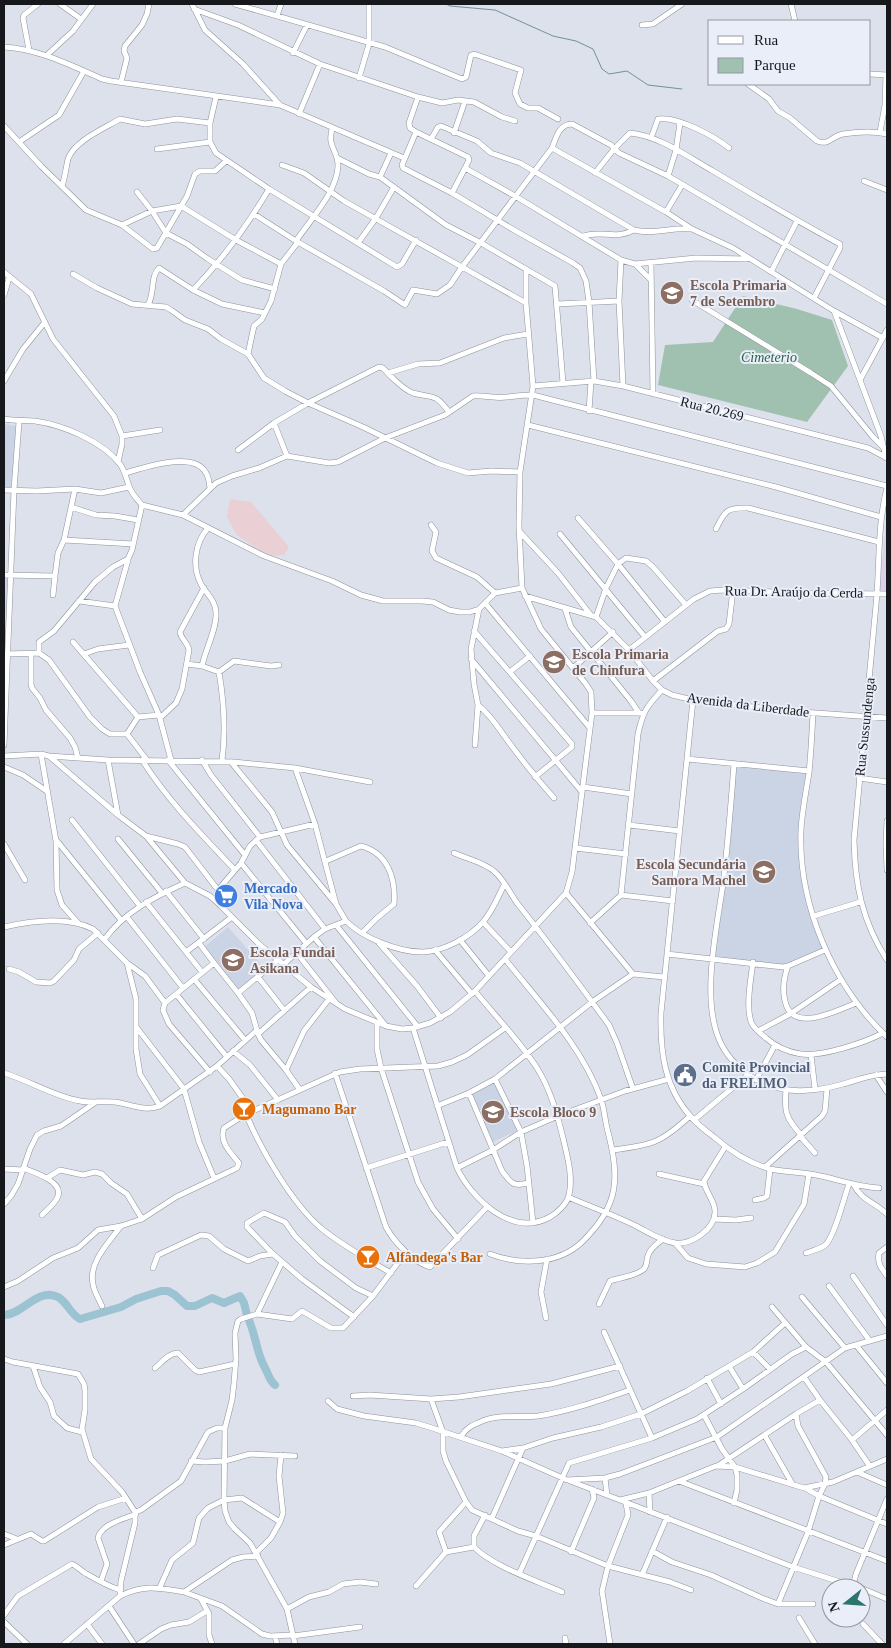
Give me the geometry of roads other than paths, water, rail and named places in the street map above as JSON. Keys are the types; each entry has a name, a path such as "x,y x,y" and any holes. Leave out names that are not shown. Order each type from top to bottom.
{"street":[{"path":"28,50 23,18 24,14 38,4"},
{"path":"60,4 81,19"},
{"path":"47,55 73,31 93,4"},
{"path":"121,82 127,58 124,50 125,46 142,25 149,4"},
{"path":"235,4 402,53 462,79 466,77 470,57 474,54 520,69 521,72 515,93 520,104 528,108 538,108 558,119"},
{"path":"277,16 281,4"},
{"path":"359,78 369,44 369,4"},
{"path":"642,25 653,24 682,4"},
{"path":"791,4 795,20"},
{"path":"193,6 238,25 293,53 359,78 442,103 453,100 477,103 502,118 514,121"},
{"path":"193,6 204,30 243,64 280,105"},
{"path":"293,53 307,26"},
{"path":"4,47 47,55 102,79 280,105 332,129 404,158"},
{"path":"299,114 320,64"},
{"path":"19,142 59,115 84,71"},
{"path":"871,74 887,75 880,132"},
{"path":"749,85 769,99 778,111 822,143 826,143 840,134 880,132 887,134"},
{"path":"216,97 210,123 210,142 216,153 226,161 358,244 397,266 400,266 416,240"},
{"path":"418,97 409,124 410,128 468,157 469,160 452,193"},
{"path":"454,132 465,101"},
{"path":"62,186 68,160 77,147 85,139 120,119 145,124 177,120 210,123"},
{"path":"651,138 658,120 669,119 707,133 729,148"},
{"path":"668,176 676,150 680,123"},
{"path":"254,214 405,304 413,290 437,294 450,285 462,266 552,148 561,127 566,124 572,124 611,145 614,149 668,176 887,304"},
{"path":"4,126 86,210 122,225 153,249 157,248 166,233 197,172 215,171 226,161"},
{"path":"431,139 439,126 477,141 488,152 520,163 634,230 692,229"},
{"path":"248,354 254,326 262,319 265,313 281,264 330,192 336,179 337,158 330,141 332,129"},
{"path":"416,132 404,158 403,168 452,193 574,263 584,274 589,302 593,381 589,410"},
{"path":"595,173 614,149 630,134 651,138 676,150 841,246 814,298"},
{"path":"157,149 210,142"},
{"path":"552,148 666,212 692,229 733,248 747,259 883,338"},
{"path":"380,177 391,153"},
{"path":"337,158 369,174 380,177 446,225 481,243 526,271 554,284 563,383"},
{"path":"282,165 304,173 318,181 330,192 526,303"},
{"path":"465,168 621,260 635,264 696,258 747,259"},
{"path":"864,181 887,190"},
{"path":"666,212 682,185"},
{"path":"358,244 394,187"},
{"path":"193,290 217,265 236,240 269,189"},
{"path":"138,192 166,233 187,244 242,280 274,289"},
{"path":"122,225 152,211 181,206 236,240 281,264"},
{"path":"770,272 797,221"},
{"path":"583,236 598,233 619,236 634,230"},
{"path":"621,260 619,300 623,386"},
{"path":"651,263 652,394"},
{"path":"635,264 651,279"},
{"path":"148,305 152,296 155,274 159,268 193,290 226,306 265,313"},
{"path":"49,756 118,815 146,836 185,883 210,896 278,960 310,987 338,1005 386,1026 402,1029 416,1028 441,1018 473,992 489,976 566,893 572,872 592,713 591,692 541,629 522,588 519,531 520,472 533,386 526,303 526,271"},
{"path":"4,272 31,294 54,339 114,416 122,436 118,462"},
{"path":"73,274 126,301 141,305 166,307 185,320 208,329 221,339 248,354 264,378 308,403 437,463 468,473 491,471 520,472"},
{"path":"4,295 9,278"},
{"path":"557,304 619,300"},
{"path":"692,300 772,350 812,372 831,386 873,438 884,448"},
{"path":"834,311 887,458"},
{"path":"4,380 23,350 45,322"},
{"path":"860,380 887,330"},
{"path":"388,373 418,364 440,363 504,338 528,334"},
{"path":"238,450 274,423 308,403 379,367 383,368 408,391 435,397 440,400 449,412"},
{"name":"Rua 20.269","path":"533,386 593,381 623,386 868,448 887,458"},
{"path":"183,515 216,483 287,456 329,463 338,462 385,438 449,412 473,396 493,397 521,394 532,395 785,459 887,487"},
{"path":"4,419 19,422 38,422 76,433 118,462 125,473 129,487 142,505 183,515 264,556 332,581 361,595 383,600 433,602 448,610 460,612 479,609"},
{"path":"4,745 6,659 19,422"},
{"path":"274,423 287,456"},
{"path":"528,425 776,487 881,517"},
{"path":"122,436 160,430"},
{"path":"125,473 164,463 194,463 200,466 206,473 210,488"},
{"path":"4,490 75,489 101,493 129,487"},
{"name":"Rua Sussundenga","path":"887,487 881,517 877,594 854,840 860,902 875,939 887,958"},
{"path":"53,595 58,553 64,540 75,489"},
{"path":"142,505 115,606 160,716 170,760 245,855"},
{"path":"716,528 722,515 728,509 736,507 748,508 879,542"},
{"path":"71,508 96,516 115,516 138,520"},
{"path":"578,518 665,622"},
{"path":"431,525 436,532 432,551 436,558 476,577 495,592"},
{"path":"202,666 216,613 213,602 198,575 196,552 200,539 208,528"},
{"path":"519,531 558,573 590,614"},
{"path":"560,534 645,637"},
{"path":"64,540 132,544"},
{"path":"596,617 606,588 618,564 626,558 646,561 660,574 686,605"},
{"path":"39,653 39,642 54,631 95,582 128,559"},
{"path":"4,575 55,576"},
{"path":"138,717 160,716 178,699 187,664 188,646 180,632 204,588"},
{"path":"475,745 478,705 471,649 479,609 495,592 522,588"},
{"path":"653,681 718,631 726,629 729,624 733,590"},
{"name":"Rua Dr. Araújo da Cerda","path":"629,650 686,605 710,591 887,594"},
{"name":"Avenida da Liberdade","path":"525,596 596,617 613,632 653,681 662,690 672,695 693,700 814,713 887,718"},
{"path":"78,601 115,606"},
{"path":"485,603 590,728"},
{"path":"565,609 571,627 642,712"},
{"path":"474,630 571,742 572,747 535,777"},
{"path":"572,668 613,632"},
{"path":"73,642 138,717"},
{"path":"84,654 98,649 130,645"},
{"path":"6,659 39,653 49,660 90,717 102,729 110,734 127,734"},
{"path":"31,654 32,688 46,710 70,738 78,758"},
{"path":"510,671 530,656"},
{"path":"471,659 583,790 632,794"},
{"path":"219,672 234,661 271,666 279,664"},
{"path":"187,664 202,666 219,672"},
{"path":"219,672 225,720 225,741 222,761"},
{"path":"590,923 621,895 642,712 662,690"},
{"path":"693,700 661,1013 660,1042 669,1080 676,1096 692,1118 725,1147 747,1160 768,1168 809,1174 851,1185 879,1188"},
{"path":"478,705 487,712 501,729 535,777 554,798"},
{"path":"592,713 642,712"},
{"path":"753,962 749,989 749,1011 752,1024 775,1045 799,1054 811,1055 885,1035 856,1003 840,980 825,950 806,886 801,830 809,772 814,713"},
{"path":"127,734 138,717"},
{"path":"127,734 145,760 163,792 235,870"},
{"path":"41,754 56,841 59,900 78,923"},
{"path":"4,756 41,754 108,760 222,761 295,768 370,782"},
{"path":"687,759 809,772"},
{"path":"108,760 118,815"},
{"path":"202,760 211,775 325,930"},
{"path":"231,762 272,812 288,844 336,904 346,921 378,942 410,951 421,952 436,950 460,940 483,922 504,885"},
{"path":"734,764 726,855 713,959 711,1005 715,1028 722,1046 734,1063 748,1076 766,1085 786,1090 827,1089 876,1075 887,1074"},
{"path":"4,767 22,775 48,792"},
{"path":"295,768 326,860 336,904"},
{"path":"859,778 887,782"},
{"path":"72,820 140,906"},
{"path":"887,821 887,870"},
{"path":"218,890 258,839 281,831 315,824"},
{"path":"629,825 680,830"},
{"path":"146,836 185,847 218,890 220,905"},
{"path":"118,840 204,939"},
{"path":"56,841 183,988"},
{"path":"4,844 25,880"},
{"path":"326,860 361,846 378,854 391,871 394,904 362,933"},
{"path":"575,848 626,854"},
{"path":"454,853 495,871 609,1025 634,1089"},
{"path":"241,863 306,943"},
{"path":"104,940 124,918 140,906 164,892 185,883"},
{"path":"566,893 632,974"},
{"path":"621,895 673,901"},
{"path":"146,902 202,972"},
{"path":"814,916 860,902"},
{"path":"186,952 232,917"},
{"path":"284,964 314,937 346,921"},
{"path":"4,926 26,922 78,923 93,929 127,963 145,976 165,1003"},
{"path":"483,922 511,952"},
{"path":"336,925 416,1028 425,1067 448,1142 463,1181 488,1208 507,1220 533,1223 543,1221 553,1216 568,1197 570,1173 558,1116 546,1085 527,1054 436,950"},
{"path":"10,969 36,982 42,984 50,983 74,960 79,949 98,933"},
{"path":"314,937 386,1026"},
{"path":"460,940 489,976"},
{"path":"378,942 417,986 441,1018"},
{"path":"198,943 252,1013 261,1040 300,1090"},
{"path":"667,954 788,966 825,950"},
{"path":"296,952 338,1005"},
{"path":"490,1254 510,1261 526,1262 561,1257 576,1249 606,1212 616,1182 613,1150 601,1100 580,1058 560,1028 505,958"},
{"path":"238,993 278,960"},
{"path":"127,963 135,990 136,1049 140,1074 160,1106"},
{"path":"210,1072 169,1024 164,1010 165,1003 214,963"},
{"path":"788,966 784,976 783,995 786,1008 790,1014 800,1018 812,1018 832,1013 856,1003"},
{"path":"437,1106 469,1093 495,1079 592,1002 632,974 664,977"},
{"path":"258,977 284,1010"},
{"path":"194,979 245,1040"},
{"path":"758,1031 790,1014 840,980"},
{"path":"4,1073 81,1101 114,1102 150,1109 160,1106 210,1072 245,1040 310,987"},
{"path":"176,994 227,1057"},
{"path":"286,1070 304,1031 328,999"},
{"path":"377,1023 377,1049 381,1068 423,1194 458,1239"},
{"path":"136,1027 184,1089 199,1142 214,1178"},
{"path":"4,1287 18,1281 53,1258 78,1248 98,1230 121,1226 142,1219 176,1197 237,1168 239,1165 225,1146 222,1131 252,1110 336,1073 360,1069 438,1066 452,1062 467,1055 505,1028"},
{"path":"756,1080 775,1045"},
{"path":"233,1052 250,1065 278,1100"},
{"path":"811,1055 815,1090"},
{"path":"217,1066 252,1110"},
{"path":"336,1073 386,1227 393,1239 406,1252 430,1267 488,1208"},
{"path":"876,1075 887,1092"},
{"path":"613,1150 653,1144 664,1138 748,1076"},
{"path":"495,1079 521,1132 527,1166 533,1223"},
{"path":"457,1168 493,1150 521,1132 558,1116 634,1089 669,1080"},
{"path":"755,1200 767,1196 768,1168 800,1135 822,1116 825,1111 827,1089"},
{"path":"786,1090 786,1112 800,1135 815,1153"},
{"path":"469,1093 502,1171 510,1182 520,1185 528,1183"},
{"path":"4,1204 18,1184 37,1135 61,1126 96,1102"},
{"path":"246,1114 263,1150 303,1210 322,1228 351,1249 391,1272"},
{"path":"366,1168 448,1142"},
{"path":"704,1184 725,1147"},
{"path":"4,1169 23,1169 47,1178 56,1186 58,1196 42,1215"},
{"path":"47,1178 60,1170 83,1175 95,1172 100,1173 124,1191 142,1219"},
{"path":"568,1197 674,1243 684,1243 697,1238 714,1219 715,1207 712,1197 704,1184 659,1174"},
{"path":"674,1243 688,1258 706,1264 746,1267 757,1263 775,1252 804,1204 809,1174"},
{"path":"851,1185 863,1198 881,1208 887,1214"},
{"path":"806,1253 823,1247 828,1243 851,1185"},
{"path":"354,1317 324,1297 282,1262 246,1225 261,1213 267,1213 285,1222 295,1236 320,1261 356,1288 373,1296"},
{"path":"714,1219 736,1220 751,1218"},
{"path":"102,1306 93,1285 94,1267 102,1250 121,1226"},
{"path":"153,1268 158,1255 201,1235 209,1236 224,1248 248,1261 260,1256 273,1254"},
{"path":"599,1304 610,1281 638,1273 644,1269 654,1246 663,1239"},
{"path":"887,1248 879,1253 878,1259 879,1265 887,1276"},
{"path":"295,1644 287,1609 250,1543 229,1522 225,1511 225,1428 232,1400 236,1327 238,1321 247,1316 257,1314 292,1319 302,1311 331,1328 338,1329 347,1325 373,1296 406,1252"},
{"path":"546,1318 540,1292 547,1259"},
{"path":"257,1314 282,1262"},
{"path":"853,1276 887,1325"},
{"path":"830,1286 870,1341"},
{"path":"802,1298 844,1348"},
{"path":"772,1307 806,1347 826,1362 887,1435"},
{"path":"502,1451 523,1448 553,1438 602,1427 641,1414 679,1395 753,1352 785,1323"},
{"path":"604,1332 652,1438"},
{"path":"565,1479 605,1478 620,1474 716,1438 844,1348 887,1336"},
{"path":"856,1345 887,1384"},
{"path":"519,1574 565,1479 568,1466 572,1462 652,1438 704,1415 770,1369 806,1347"},
{"path":"155,1368 176,1352 195,1370 200,1372 235,1364"},
{"path":"753,1352 770,1369"},
{"path":"4,1359 80,1375 85,1390 82,1432 91,1459 108,1475 135,1513 135,1523 122,1573 120,1593 109,1606 64,1644"},
{"path":"33,1366 55,1417 67,1428 82,1432"},
{"path":"353,1396 370,1395 431,1399 522,1389 551,1384 620,1366"},
{"path":"729,1366 743,1389"},
{"path":"804,1377 869,1465"},
{"path":"707,1378 721,1404"},
{"path":"461,1438 468,1427 494,1417 540,1415 592,1403 630,1390"},
{"path":"431,1399 443,1432 443,1451 466,1502 472,1510 518,1531 536,1536 608,1566 642,1574 691,1590"},
{"path":"623,1501 649,1494 716,1466 820,1400"},
{"path":"328,1401 337,1409 364,1416 416,1423 502,1451 565,1479 829,1578"},
{"path":"852,1440 887,1410"},
{"path":"796,1414 798,1426 826,1477 834,1482"},
{"path":"704,1415 716,1438 735,1466 737,1490 734,1503"},
{"path":"786,1422 798,1426"},
{"path":"100,1581 108,1564 98,1538 99,1535 106,1527 141,1510 181,1481 208,1432 217,1428 225,1428"},
{"path":"765,1436 793,1485"},
{"path":"492,1518 523,1448"},
{"path":"191,1461 225,1461 246,1454 295,1456"},
{"path":"184,1592 232,1560 257,1555 271,1538 283,1512 279,1476 281,1456"},
{"path":"804,1488 834,1482 869,1465 887,1459"},
{"path":"716,1466 735,1466 804,1488 887,1524"},
{"path":"857,1472 887,1485"},
{"path":"778,1604 808,1532 826,1477"},
{"path":"604,1494 605,1478"},
{"path":"679,1481 887,1561"},
{"path":"571,1552 594,1498 592,1489"},
{"path":"594,1498 604,1494"},
{"path":"649,1494 650,1512"},
{"path":"4,1545 33,1534 44,1541 98,1507 126,1498"},
{"path":"160,1588 172,1560 193,1543 202,1513 208,1508 224,1500 234,1498 245,1499 280,1522"},
{"path":"855,1578 887,1498"},
{"path":"623,1501 628,1515"},
{"path":"446,1552 439,1532 466,1502"},
{"path":"610,1644 602,1592 608,1566 628,1515 640,1508"},
{"path":"485,1515 474,1536 474,1547 481,1554 519,1574 562,1592"},
{"path":"642,1574 667,1517"},
{"path":"4,1534 17,1539"},
{"path":"416,1586 446,1552 474,1547"},
{"path":"652,1551 672,1562 711,1574 778,1604 813,1604"},
{"path":"4,1616 18,1596 73,1564 84,1573 120,1593 142,1588 160,1588 184,1592 222,1606 262,1634 275,1636 293,1635 360,1627"},
{"path":"287,1609 309,1597 328,1592 343,1584 360,1582 376,1584"},
{"path":"871,1592 887,1598"},
{"path":"201,1599 209,1618 209,1635 212,1644"},
{"path":"109,1606 134,1644"},
{"path":"139,1644 161,1629 189,1622 207,1611"},
{"path":"799,1618 815,1644"},
{"path":"4,1622 27,1644"},
{"path":"87,1624 102,1644"},
{"path":"867,1628 882,1644"},
{"path":"275,1636 277,1644"}],"waterway":[{"path":"446,4 495,10 553,36 576,41 593,49 602,69 609,74 627,71 648,85 682,89"},
{"path":"4,1315 17,1311 37,1298 51,1295 61,1299 80,1319 121,1307 136,1299 161,1291 168,1291 175,1295 187,1306 195,1306 212,1298 224,1303 240,1296 247,1315"},
{"path":"248,1318 262,1362 275,1385"}],"place":[{"name":"Escola Primaria 7 de Setembro","path":"672,293"},
{"name":"Escola Primaria de Chinfura","path":"554,662"},
{"name":"Escola Secundária Samora Machel","path":"764,872"},
{"name":"Mercado Vila Nova","path":"226,896"},
{"name":"Escola Fundai Asikana","path":"233,960"},
{"name":"Comitê Provincial da FRELIMO","path":"685,1075"},
{"name":"Magumano Bar","path":"244,1109"},
{"name":"Escola Bloco 9","path":"493,1112"},
{"name":"Alfândega's Bar","path":"368,1257"}],"park label":[{"name":"Cimeterio","path":"769,357"}]}
